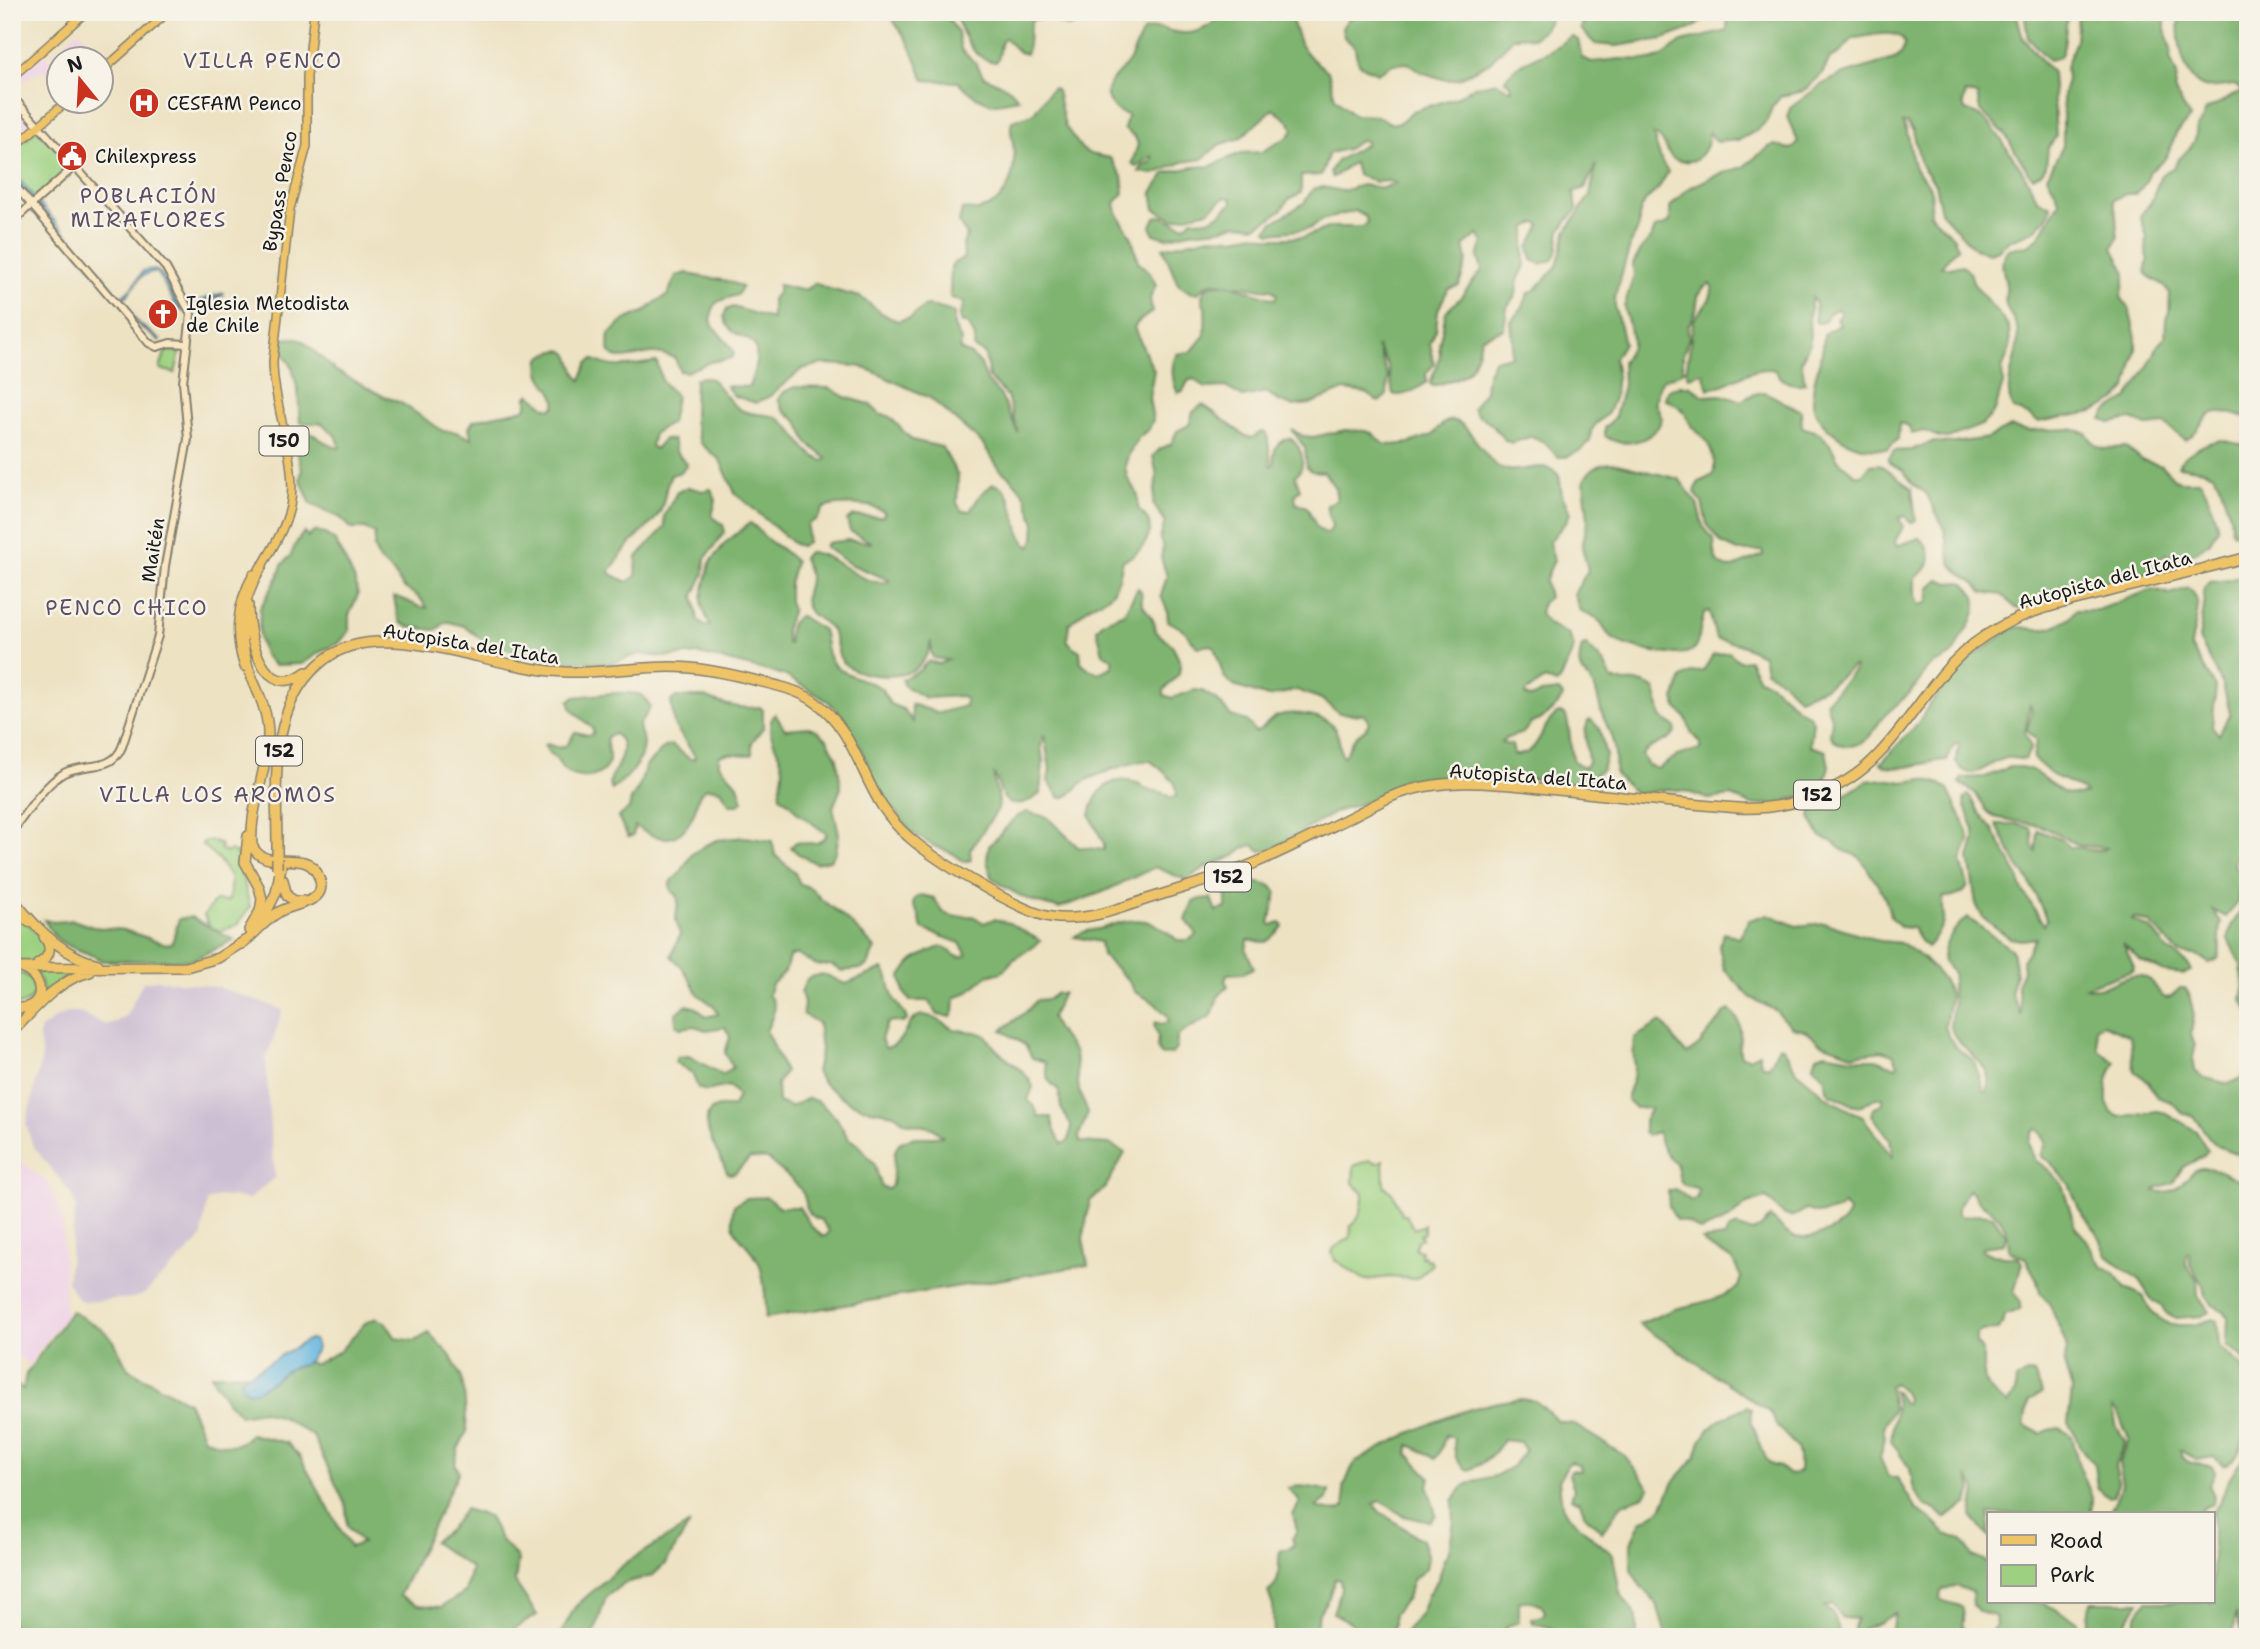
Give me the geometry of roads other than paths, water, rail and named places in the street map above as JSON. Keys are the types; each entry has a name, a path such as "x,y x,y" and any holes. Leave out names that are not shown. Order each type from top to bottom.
{"highway":[{"name":"Autopista del Itata","path":"15,967 38,964 177,964 197,961 225,950 249,930 268,902 280,864 279,748 282,723 288,707 301,685 325,659 351,646 371,642 425,647 546,671 591,673 681,667 724,673 788,688 811,699 833,718 852,744 886,812 915,843 1024,909 1050,917 1072,918 1118,909 1242,869 1388,797 1432,784 1480,782 1739,808 1766,808 1799,801 1835,786 1872,761 1950,663 2001,626 2043,608 2248,559"},
{"name":"Autopista del Itata","path":"15,967 175,968 198,965 221,957 242,944 255,931 277,890 282,747 289,713 300,693 320,668 339,655 366,646 411,648 558,676 600,677 660,671 698,672 794,695 817,708 834,725 853,755 880,810 915,848 1023,912 1051,921 1076,922 1119,913 1250,870 1396,798 1432,788 1459,785 1741,813 1768,812 1800,805 1836,790 1876,763 1954,665 1973,647 2000,630 2041,612 2248,559"},
{"path":"262,566 250,595 248,617 252,640 264,668 275,678 288,681 299,677 325,659"},
{"path":"242,944 280,911 313,900 320,885 317,873 311,865 264,859 256,854 252,845 268,731 264,707 244,655 240,627 246,597 262,566"},
{"path":"250,828 249,848 257,859 271,863 303,865 312,870 317,884 312,897 302,902 289,898 284,888 280,864"},
{"path":"249,930 262,901 259,887 244,859 250,828"},
{"path":"12,898 64,950 80,959 98,964"},
{"path":"12,916 19,915 26,919 48,942 49,955 38,964"},
{"path":"12,1007 22,1009 30,1006 36,1002 40,993 35,977 15,967"},
{"path":"12,1032 68,980 85,973 117,969"}],"main road":[{"path":"12,78 86,12"},
{"path":"116,58 168,12"},
{"name":"Bypass Penco","path":"262,566 289,511 291,488 273,376 274,341 291,203 307,146 307,76 314,12"},
{"path":"12,96 75,166 12,222"},
{"path":"12,149 50,116"},
{"name":"Maitén","path":"14,828 35,801 64,774 110,762 118,755 157,640 167,559 188,439 183,382 189,310 166,268 75,166"},
{"path":"12,182 34,203 149,343 156,347 170,343 187,344"},
{"name":"Bypass Penco","path":"250,828 264,731 260,705 240,653 237,620 246,588 277,539"}],"water":[{"path":"12,172 106,279 119,299 132,288 143,271 151,270 158,271 182,307 223,295 183,311 176,306 158,273 151,272 142,276 121,303 12,178"},
{"path":"121,303 137,322 159,341 136,323"},
{"path":"309,1339 314,1340 317,1348 305,1364 287,1370 254,1391 248,1392 243,1388 241,1379"}],"place":[{"name":"CESFAM Penco","path":"144,103"},
{"name":"Chilexpress","path":"72,156"},
{"name":"Iglesia Metodista de Chile","path":"163,314"}],"district":[{"name":"VILLA PENCO","path":"263,61"},
{"name":"POBLACIÓN MIRAFLORES","path":"149,208"},
{"name":"PENCO CHICO","path":"127,608"},
{"name":"VILLA LOS AROMOS","path":"218,795"}]}
